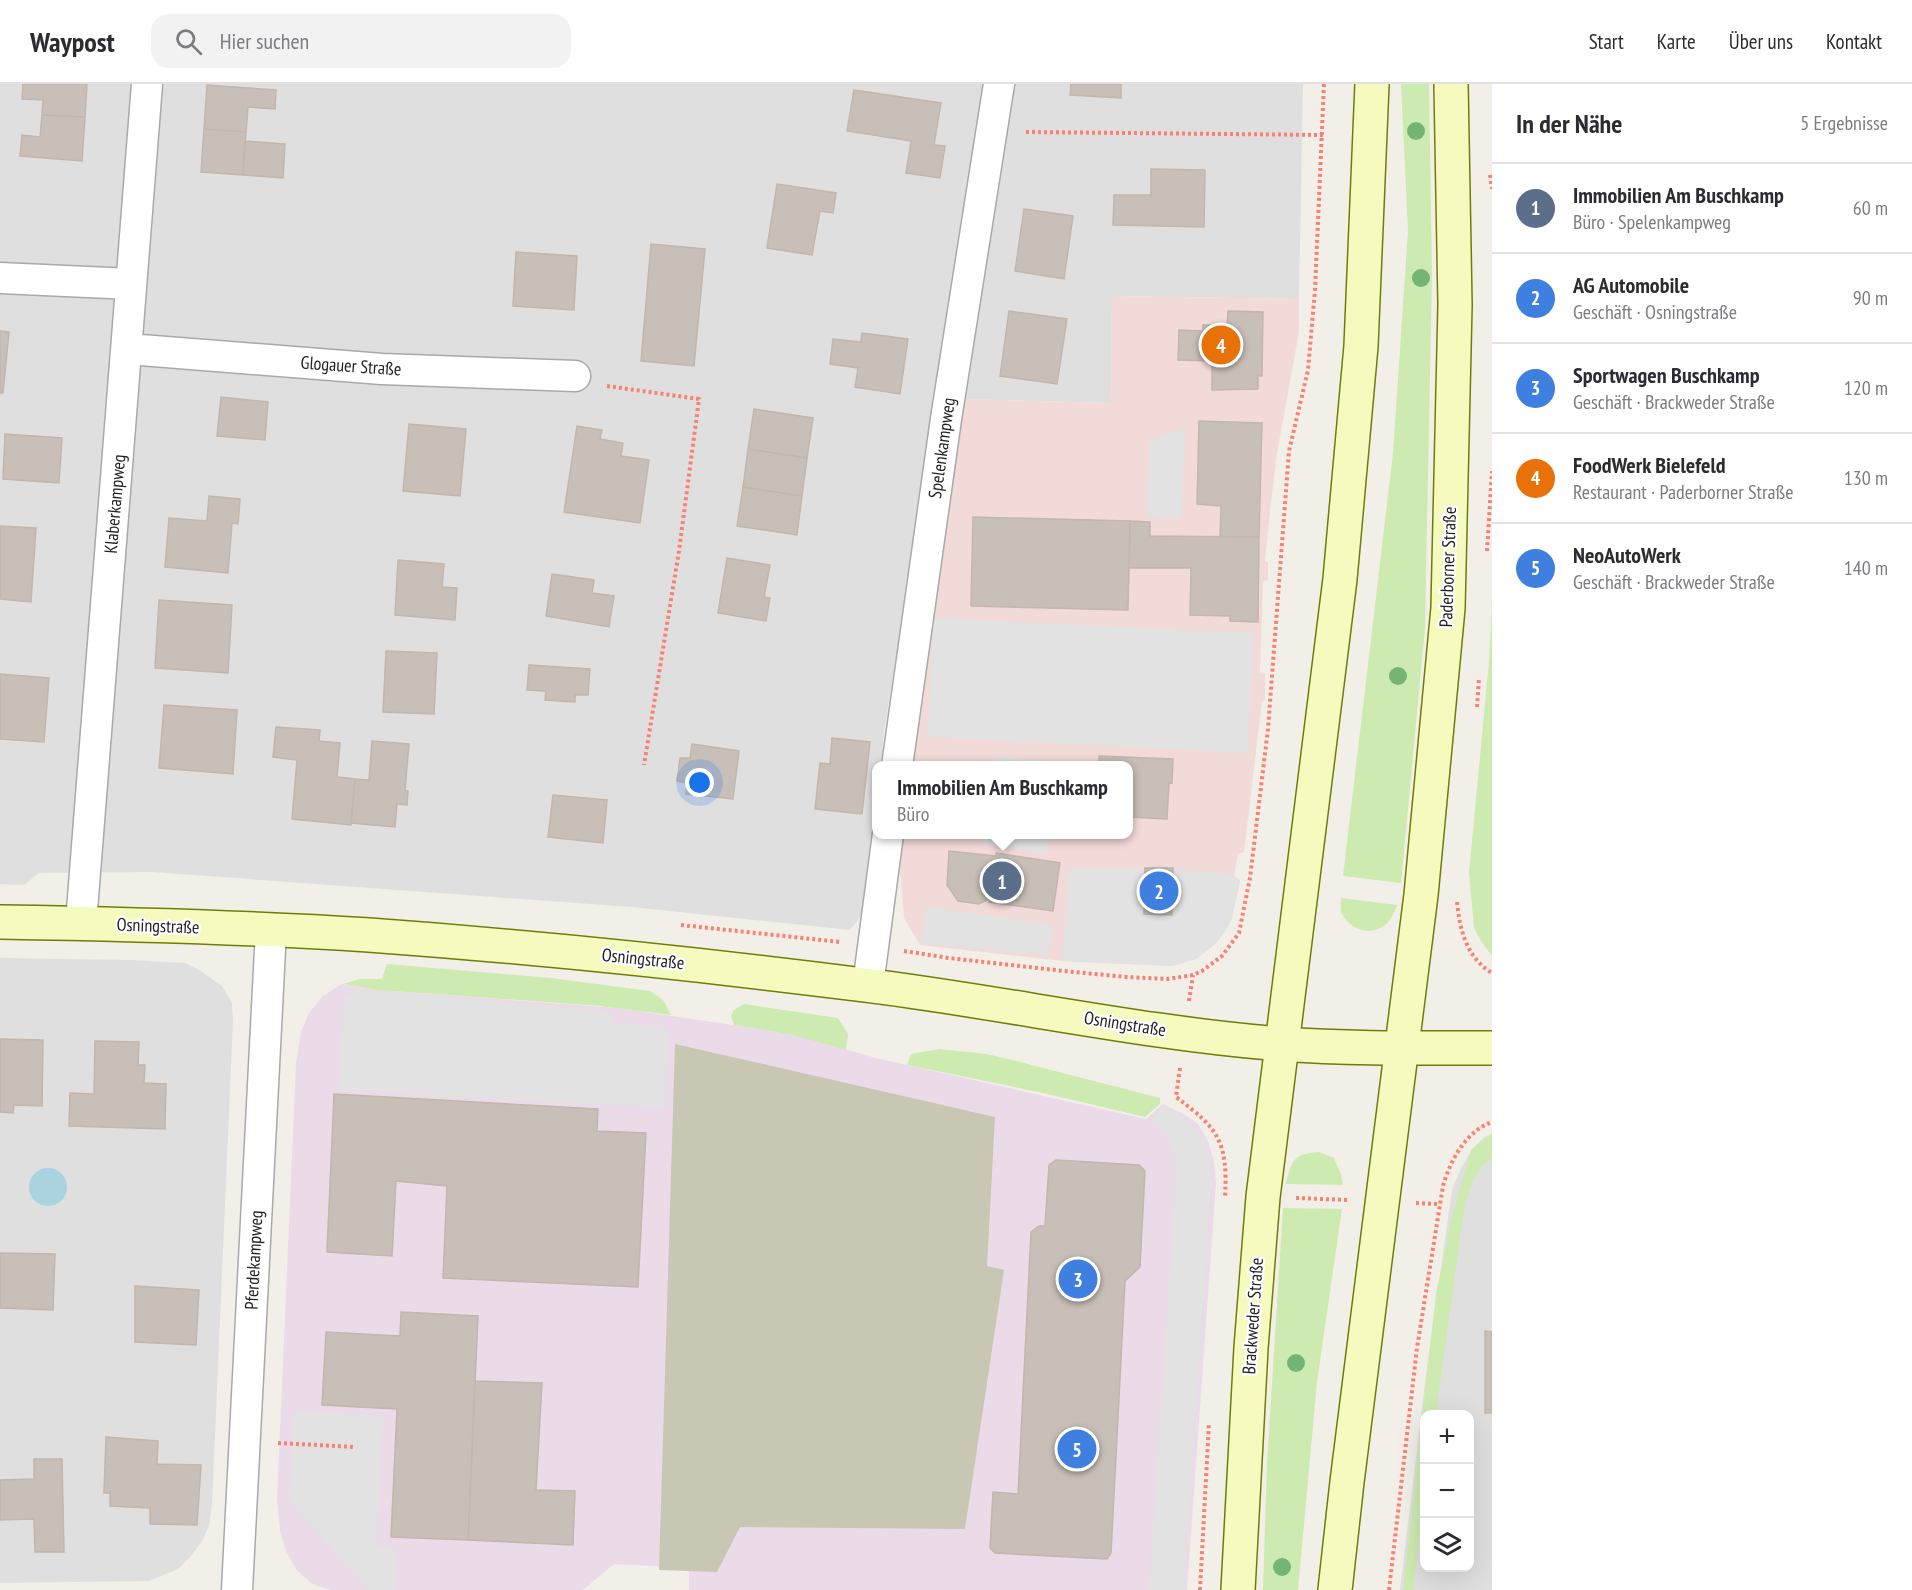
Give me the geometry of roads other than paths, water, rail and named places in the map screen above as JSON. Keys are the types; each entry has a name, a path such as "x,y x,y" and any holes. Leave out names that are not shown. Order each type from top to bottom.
{"main road":[{"path":"1282,1044 1340,579 1361,346 1372,84"},
{"name":"Paderborner Straße","path":"1401,1048 1421,895 1448,609 1455,305 1451,84"},
{"name":"Osningstraße","path":"0,922 81,923 368,935 599,954 868,985 1158,1029 1282,1044 1492,1048"},
{"name":"Brackweder Straße","path":"1238,1590 1250,1359 1263,1197 1282,1044"},
{"path":"1335,1590 1401,1048"}],"street":[{"name":"Klaberkampweg","path":"81,923 128,349 147,84"},
{"name":"Spelenkampweg","path":"898,761 946,419 999,84"},
{"path":"0,278 131,285"},
{"name":"Glogauer Straße","path":"128,349 382,369 575,376"},
{"path":"868,985 887,839"},
{"name":"Pferdekampweg","path":"237,1590 272,930"}],"water":[{"path":"48,1168 61,1174 67,1187 61,1200 48,1206 35,1200 29,1187 35,1174"}],"place":[{"name":"FoodWerk Bielefeld","path":"1221,345"},
{"name":"Immobilien Am Buschkamp","path":"1002,881"},
{"name":"AG Automobile","path":"1159,891"},
{"name":"Sportwagen Buschkamp","path":"1078,1279"},
{"name":"NeoAutoWerk","path":"1077,1449"}]}
